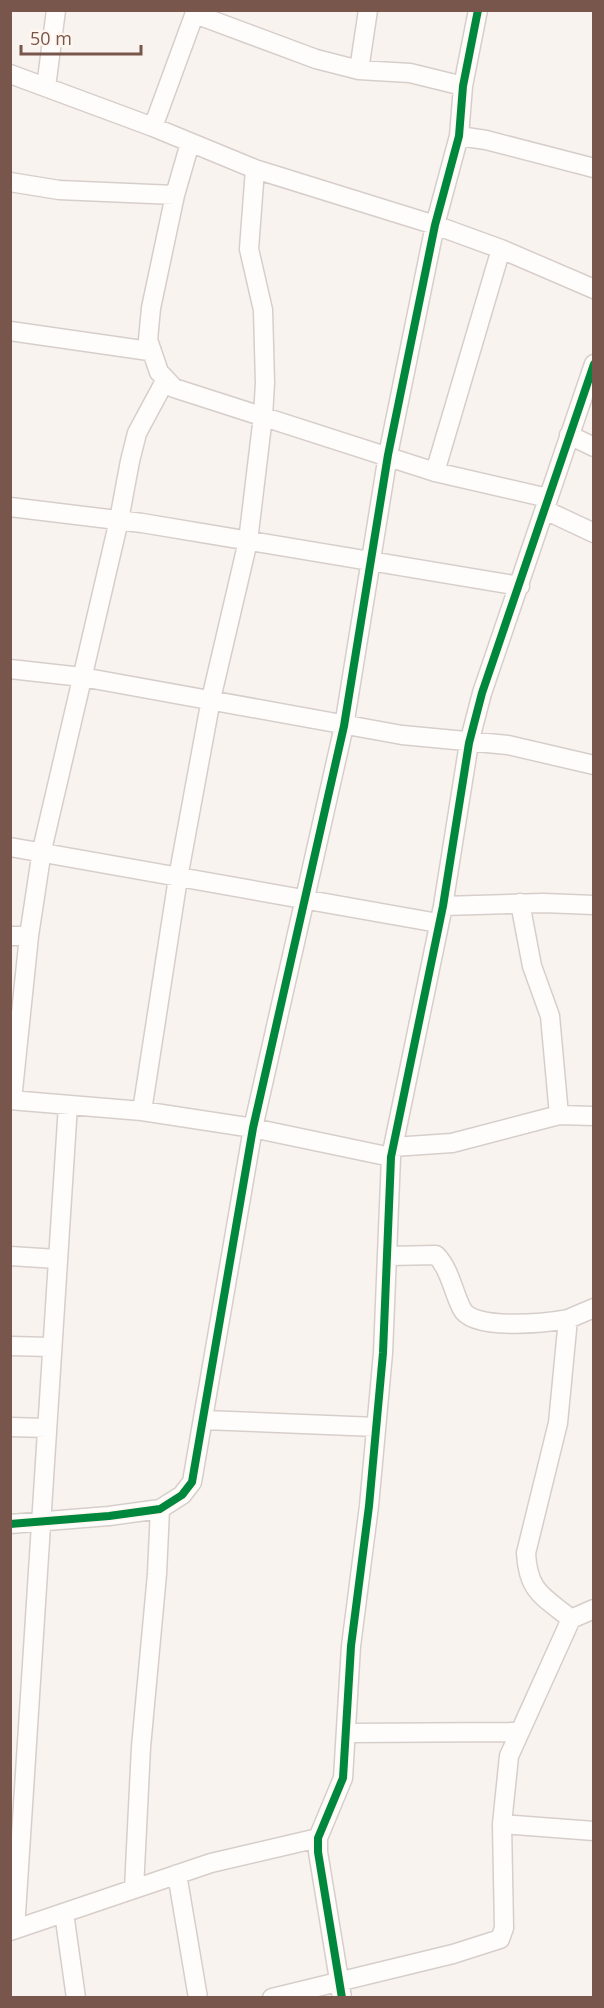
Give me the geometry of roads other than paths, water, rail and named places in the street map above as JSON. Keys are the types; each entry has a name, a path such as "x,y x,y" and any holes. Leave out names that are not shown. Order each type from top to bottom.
{"street":[{"path":"46,87 56,10"},
{"path":"359,70 368,10"},
{"path":"10,1524 43,1523 160,1509 182,1495 192,1482 253,1128 344,726 388,455 435,225 459,136 463,86 478,10"},
{"path":"153,127 196,12 316,59 359,70 410,73 463,86"},
{"path":"10,74 153,127 255,170 435,225 501,249 594,289"},
{"path":"459,136 486,140 594,168"},
{"path":"190,143 175,195 151,308 149,351 165,381 174,388 435,472 547,504 594,533"},
{"path":"142,1111 178,878 211,699 248,541 266,383 263,310 249,249 255,170"},
{"path":"10,182 59,190 175,195"},
{"path":"435,472 501,249"},
{"path":"10,331 149,351"},
{"path":"340,1989 318,1852 318,1838 343,1778 351,1646 376,1427 388,1256 392,1152 441,915 469,743 482,693 593,369"},
{"path":"165,381 137,433 42,850 29,936 11,1100 142,1111 392,1152 452,1143 559,1115 594,1116"},
{"path":"569,435 594,447"},
{"path":"10,507 119,520 370,559 520,586"},
{"path":"10,669 82,677 211,699 344,726 469,743 508,745 594,765"},
{"path":"10,847 42,850 178,878 306,898 441,915 520,903 594,905"},
{"path":"520,903 532,966 550,1016 559,1115"},
{"path":"10,936 29,936"},
{"path":"68,1106 50,1347 43,1523 13,1930 210,1863 318,1838"},
{"path":"388,1256 436,1255 442,1262 463,1311 473,1320 543,1323 585,1314 526,1553 527,1570 532,1587 571,1619"},
{"path":"10,1256 57,1259"},
{"path":"10,1346 50,1347"},
{"path":"204,1420 376,1427"},
{"path":"10,1426 47,1428"},
{"path":"134,1888 141,1747 157,1574 160,1509"},
{"path":"272,1998 340,1989 500,1939 504,1928 502,1824 509,1756 571,1619 594,1609"},
{"path":"346,1733 518,1732"},
{"path":"502,1824 594,1831"},
{"path":"177,1874 198,1998"},
{"path":"64,1913 76,1998"}]}
